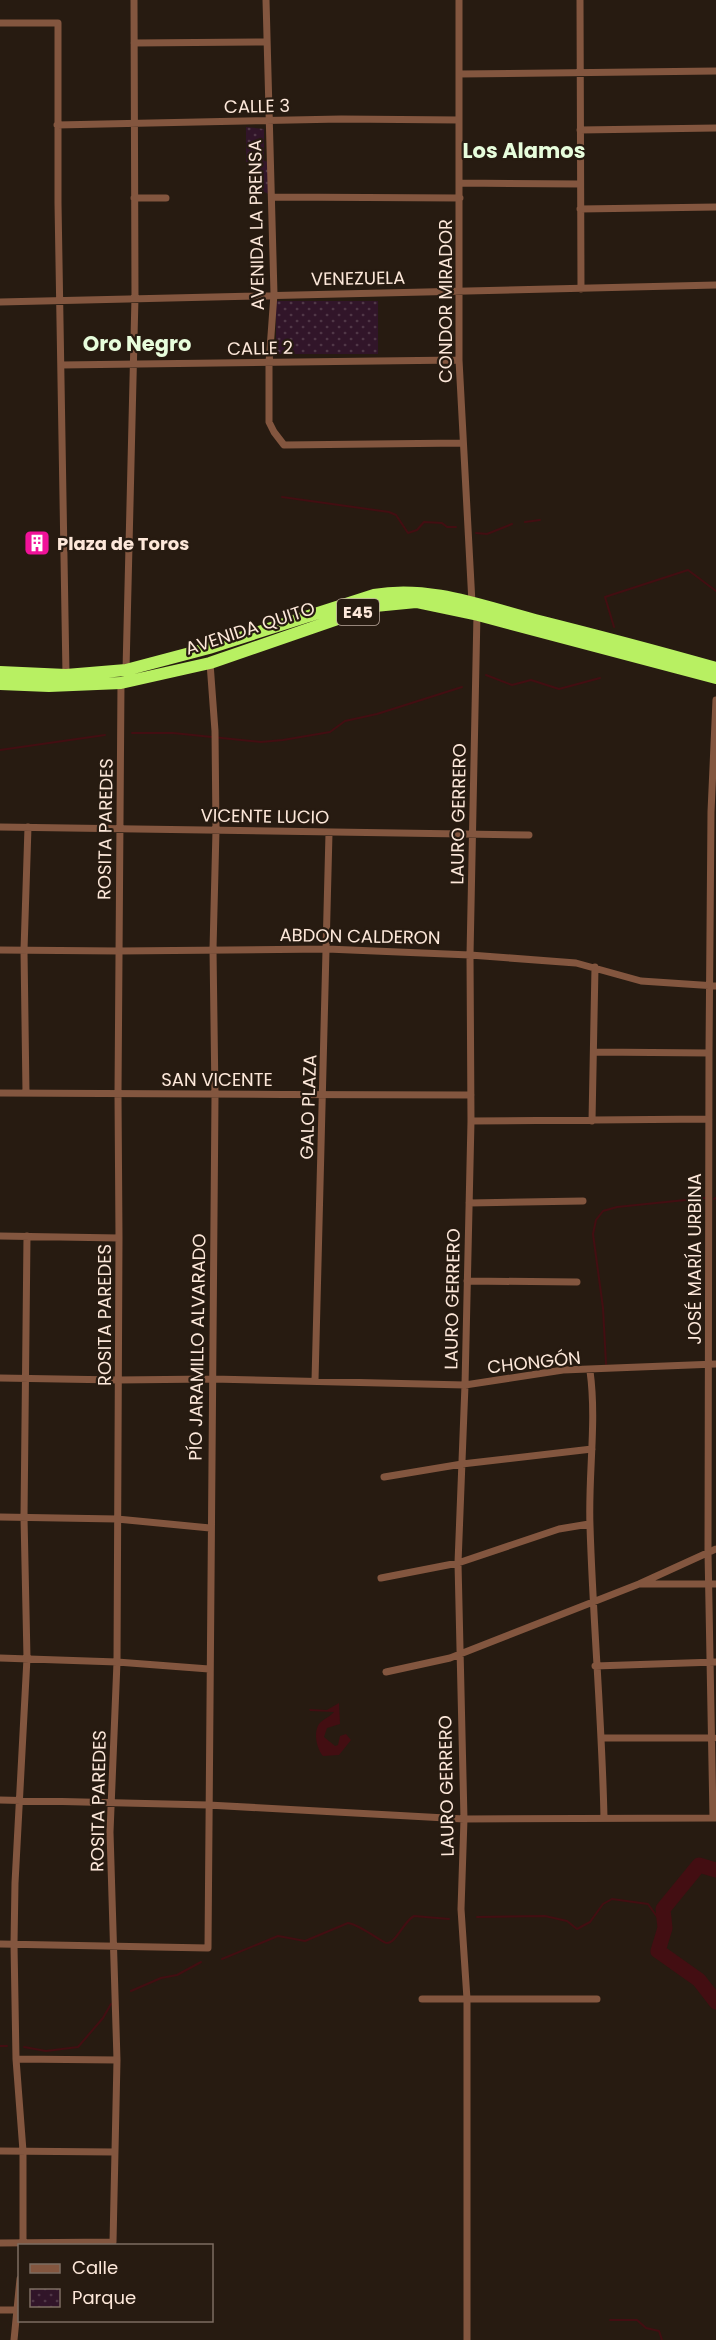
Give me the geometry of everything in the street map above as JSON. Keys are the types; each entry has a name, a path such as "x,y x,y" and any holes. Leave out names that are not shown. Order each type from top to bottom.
{"highway":[{"name":"AVENIDA QUITO","path":"0,672 66,675 126,670 209,648 374,595 397,591 472,602 716,668"},
{"name":"AVENIDA QUITO","path":"0,684 49,686 121,683 210,663 375,606 416,602 478,615 716,678"}],"street":[{"path":"126,670 135,297 134,0"},
{"name":"AVENIDA LA PRENSA","path":"266,0 274,294 269,363 269,422 284,445 463,442"},
{"name":"CONDOR MIRADOR","path":"459,0 459,360 472,602"},
{"path":"580,0 581,289"},
{"path":"0,23 58,22 59,302 66,675"},
{"path":"134,43 267,42"},
{"path":"459,74 716,72"},
{"name":"CALLE 3","path":"57,125 269,120 459,120"},
{"path":"579,130 716,128"},
{"path":"459,183 580,184"},
{"path":"135,198 166,198"},
{"path":"272,198 460,198"},
{"path":"580,209 716,207"},
{"name":"VENEZUELA","path":"0,302 716,285"},
{"name":"CALLE 2","path":"61,365 459,360"},
{"path":"472,602 478,615"},
{"name":"LAURO GERRERO","path":"467,2340 467,1999 461,1909 464,1819 458,1563 468,1281 474,656 478,615"},
{"name":"PÍO JARAMILLO ALVARADO","path":"114,1947 207,1948 215,1096 213,950 216,830 215,731 210,663"},
{"name":"ROSITA PAREDES","path":"23,2244 113,2242 117,2060 110,1832 117,1662 118,951 121,683"},
{"name":"JOSÉ MARÍA URBINA","path":"715,1818 712,1584 708,1552 712,1364 709,1053 713,986 716,700"},
{"name":"VICENTE LUCIO","path":"0,827 121,827 474,836 529,835"},
{"path":"26,1093 24,950 28,827"},
{"name":"GALO PLAZA","path":"315,1382 329,832"},
{"name":"ABDON CALDERON","path":"0,950 327,949 470,955 576,963 641,981 713,986"},
{"path":"592,1121 595,968"},
{"path":"594,1052 709,1053"},
{"name":"SAN VICENTE","path":"0,1093 215,1096 324,1093 471,1095"},
{"path":"471,1121 709,1119"},
{"path":"469,1203 583,1201"},
{"path":"0,1236 119,1238"},
{"path":"0,2243 23,2244 23,2151 16,2059 14,1944 27,1658 24,1517 27,1236"},
{"path":"468,1281 578,1282"},
{"name":"CHONGÓN","path":"0,1378 212,1379 465,1385 563,1370 590,1371 712,1364"},
{"path":"590,1371 594,1414 590,1524 595,1666 602,1738 604,1818"},
{"path":"384,1477 462,1464 592,1449"},
{"path":"0,1517 117,1520 210,1528"},
{"path":"381,1578 458,1563 559,1530 590,1524"},
{"path":"386,1672 450,1658 639,1584 716,1549"},
{"path":"639,1584 712,1584"},
{"path":"0,1658 117,1662 209,1669"},
{"path":"595,1666 713,1662"},
{"path":"602,1738 714,1738"},
{"path":"0,1800 208,1805 464,1819 715,1818"},
{"path":"0,1944 114,1947"},
{"path":"422,1999 597,1999"},
{"path":"16,2059 117,2060"},
{"path":"0,2151 114,2152"},
{"path":"0,2310 18,2310 14,2340"}],"green space":[{"path":"246,127 264,129 264,161 269,162 269,194 250,186 250,163 246,162"},
{"path":"276,301 378,301 378,354 276,354"}],"shaded area":[{"path":"339,1703 340,1724 327,1728 324,1737 335,1746 338,1745 340,1736 346,1734 351,1740 339,1755 323,1756 317,1741 317,1728 334,1712 310,1711 309,1709 327,1710"}],"waterway":[{"path":"282,497 389,512 396,515 408,533 417,530 424,522 456,527"},
{"path":"525,522 540,520"},
{"path":"476,533 487,534 512,524"},
{"path":"614,627 605,597 688,570 716,591"},
{"path":"486,675 512,685 531,680 559,689 600,678"},
{"path":"132,733 173,733 261,742 283,740 330,732 345,721 377,714 462,687"},
{"path":"0,750 105,735"},
{"path":"606,1364 603,1308 593,1234 596,1220 603,1211 617,1207 705,1198"},
{"path":"716,1870 699,1865 663,1909 665,1928 658,1951 699,1980 716,2002"},
{"path":"477,1917 545,1916 567,1921 577,1929 590,1922 603,1904 612,1899 648,1904 665,1928"},
{"path":"222,1959 278,1936 305,1941 348,1923 387,1943 394,1939 414,1916 449,1919"},
{"path":"131,1991 161,1978 177,1975 201,1962"},
{"path":"24,2047 46,2051 78,2047 103,2018 111,2004"},
{"path":"0,2046 7,2046"},
{"path":"610,2320 637,2320 646,2328 659,2331 662,2340"}],"place":[{"name":"Plaza de Toros","path":"37,543"}],"district":[{"name":"Los Alamos","path":"524,150"},
{"name":"Oro Negro","path":"137,343"}]}
